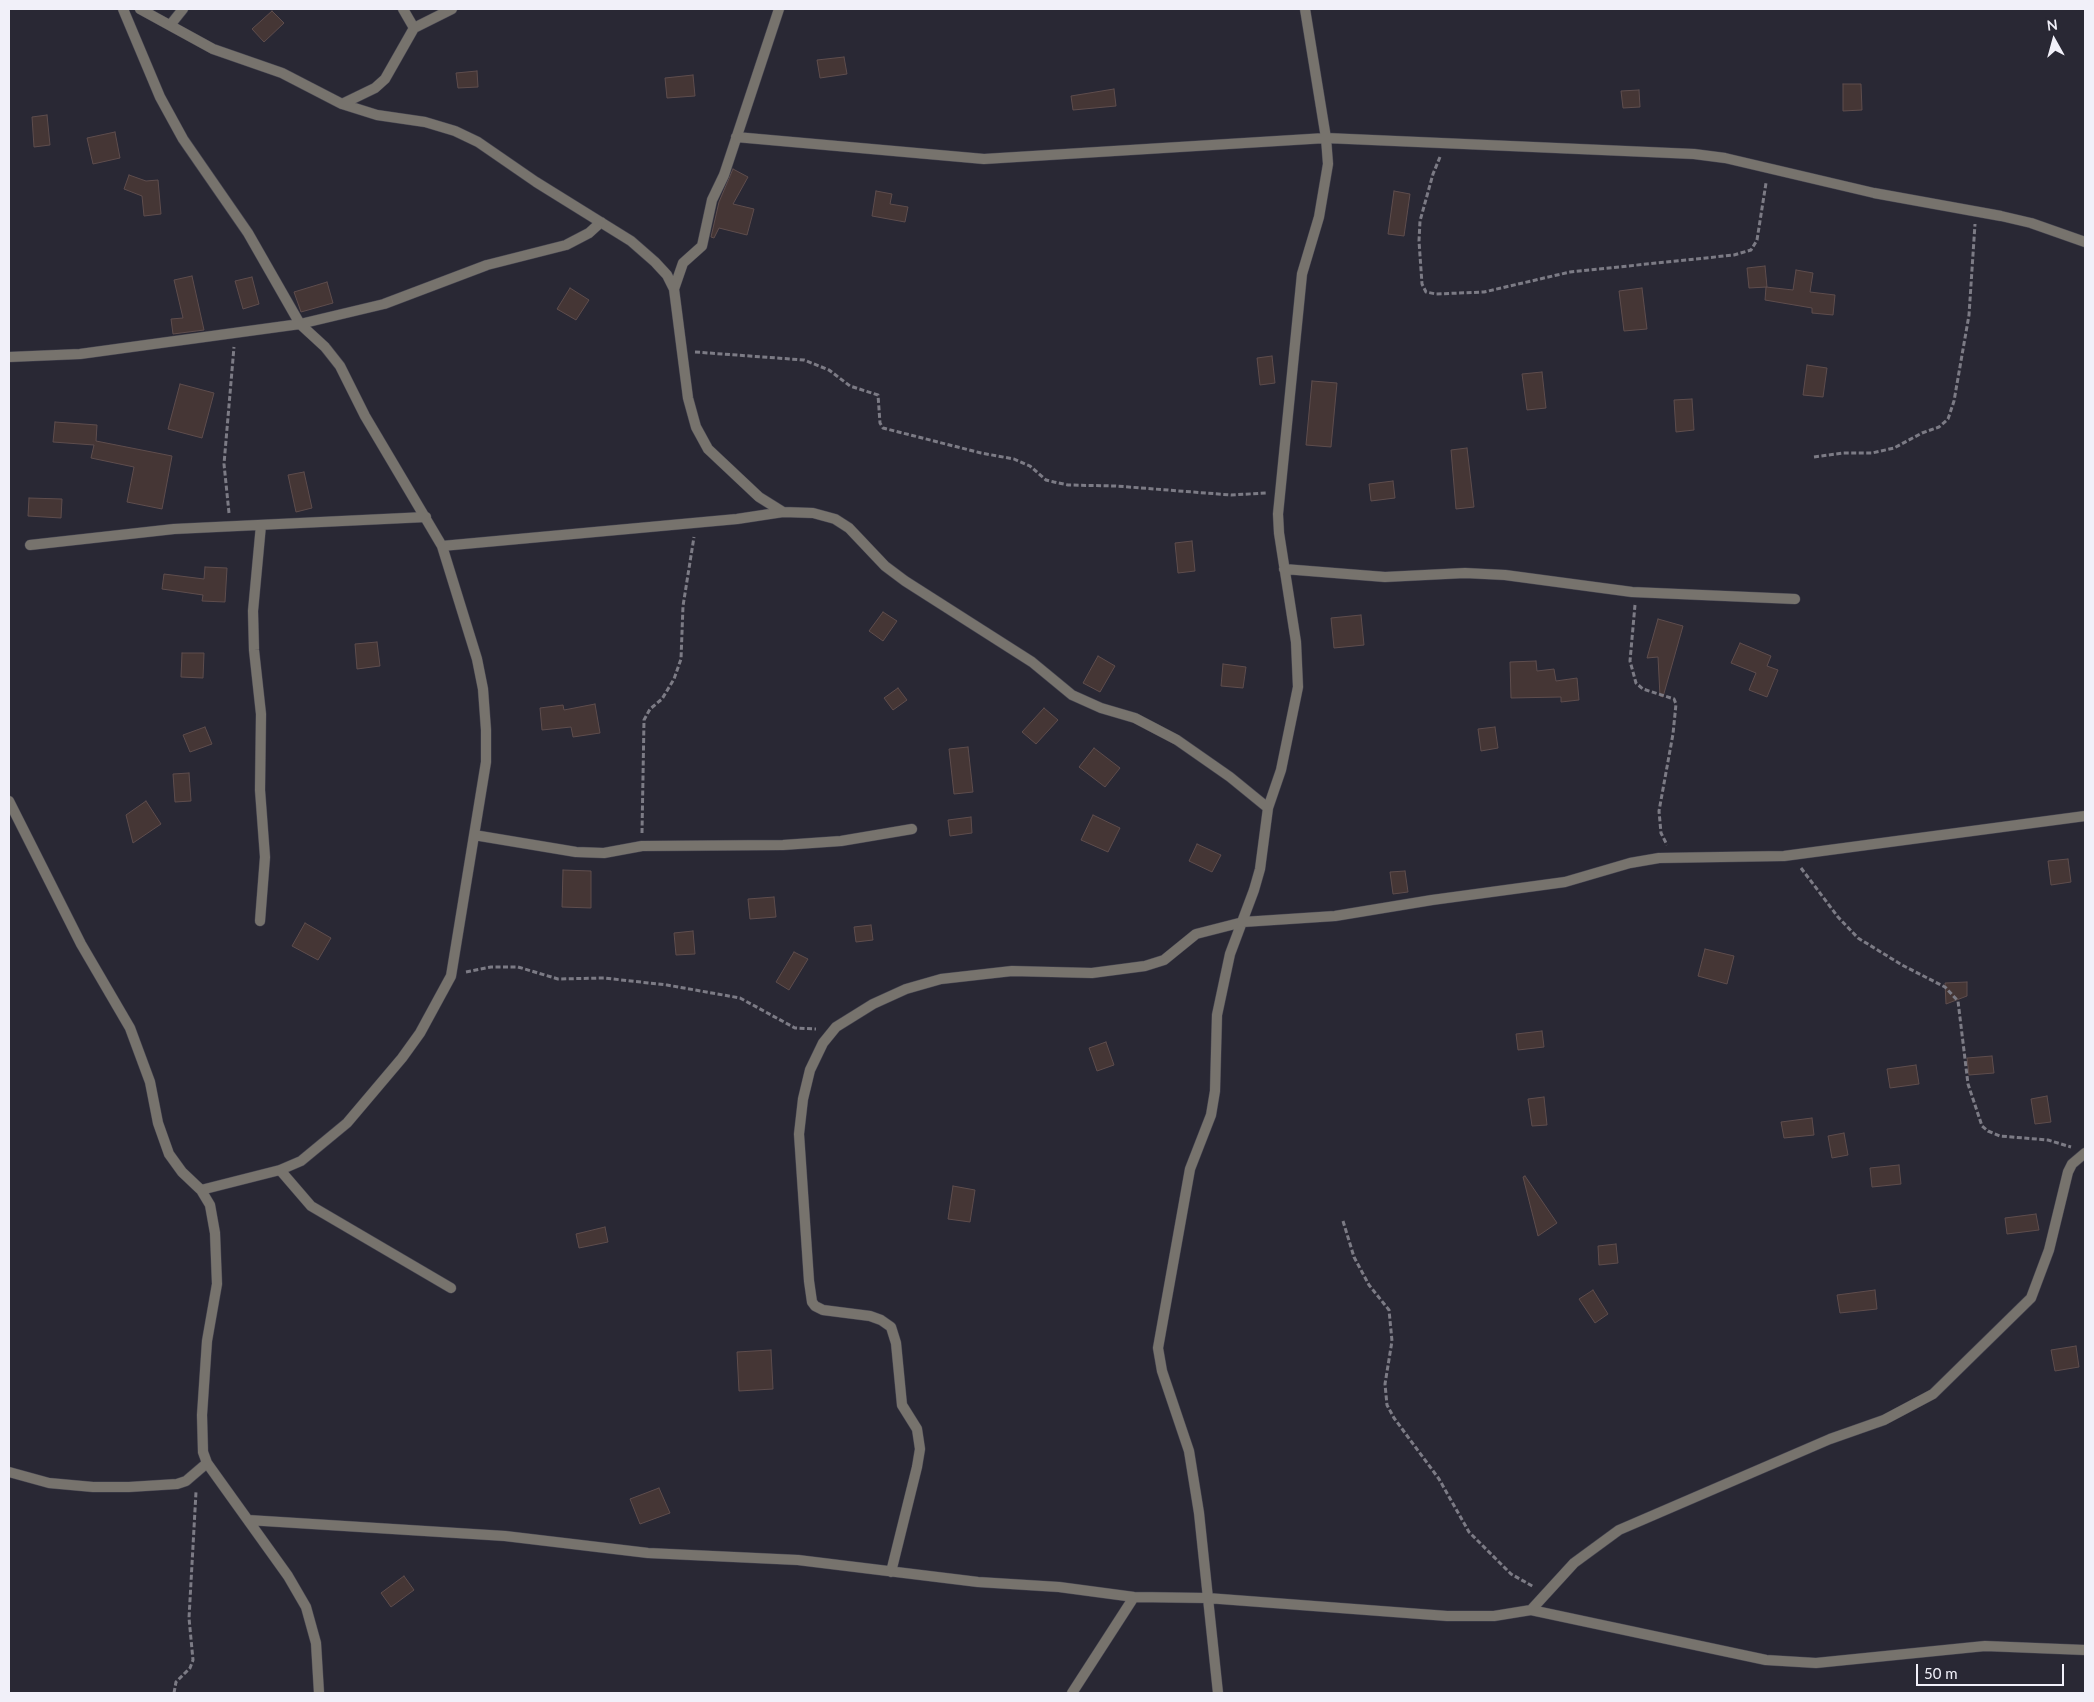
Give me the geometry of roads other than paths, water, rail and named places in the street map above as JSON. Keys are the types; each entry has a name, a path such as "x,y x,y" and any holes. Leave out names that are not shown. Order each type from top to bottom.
{"street":[{"path":"123,9 160,96 183,139 248,234 300,324 325,347 340,366 365,416 442,546 466,622 483,689 486,762 451,976 420,1033 402,1058 347,1123 301,1161 280,1170 201,1190"},
{"path":"140,9 172,24 213,49 282,73 342,104 378,115 425,122 478,142 536,182 631,241 667,275 674,289 684,351 688,398 696,427 708,449 760,497 783,512"},
{"path":"172,24 183,9"},
{"path":"404,9 414,28"},
{"path":"342,104 375,88 385,79 414,28 452,9"},
{"path":"674,289 683,263 702,246 712,200 724,175 779,9"},
{"path":"1218,1693 1199,1513 1189,1450 1162,1370 1158,1348 1190,1169 1211,1115 1215,1091 1218,1015 1230,954 1243,922 1260,869 1268,808 1281,770 1298,687 1296,642 1279,533 1300,289 1328,164 1326,138 1305,9"},
{"path":"736,137 984,159 1326,138 1446,145 1694,154 1725,158 1874,193 2031,222 2085,242"},
{"path":"9,357 80,354 235,331 300,324 384,304 488,265 566,245 590,233 601,222"},
{"path":"442,546 783,512 813,513 835,519 849,528 885,566 905,581 1032,662 1072,695 1101,708 1135,718 1177,740 1230,777 1268,808"},
{"path":"30,545 230,526 426,517"},
{"path":"260,921 265,857 260,790 262,714 254,650 253,611 261,525"},
{"path":"1284,570 1385,577 1465,573 1505,575 1632,592 1795,599"},
{"path":"9,801 81,944 130,1028 150,1082 158,1123 169,1154 182,1172 201,1190 210,1205 217,1259 217,1284 207,1341 202,1415 203,1466 248,1520 288,1576 306,1607 316,1643 319,1693"},
{"path":"891,1572 920,1449 917,1429 902,1406 896,1343 891,1328 881,1320 870,1316 823,1310 815,1306 812,1302 809,1281 799,1134 803,1099 810,1070 823,1043 836,1027 873,1004 906,989 941,978 1012,971 1092,973 1119,970 1164,960 1196,934 1243,922 1361,913 1442,898 1565,882 1630,863 1674,858 1784,856 2085,816"},
{"path":"474,834 576,852 604,853 642,846 783,845 831,842 912,829"},
{"path":"1531,1610 1574,1563 1619,1530 1830,1439 1884,1420 1933,1394 2031,1298 2049,1250 2068,1172 2084,1153"},
{"path":"280,1170 311,1206 451,1288"},
{"path":"9,1472 49,1483 93,1487 129,1487 177,1484 186,1481 203,1466"},
{"path":"248,1520 505,1536 648,1553 798,1560 978,1582 1059,1586 1134,1597 1207,1598 1447,1616 1494,1616 1531,1610 1766,1660 1816,1663 1985,1646 2085,1650"},
{"path":"1072,1693 1134,1597"}]}
